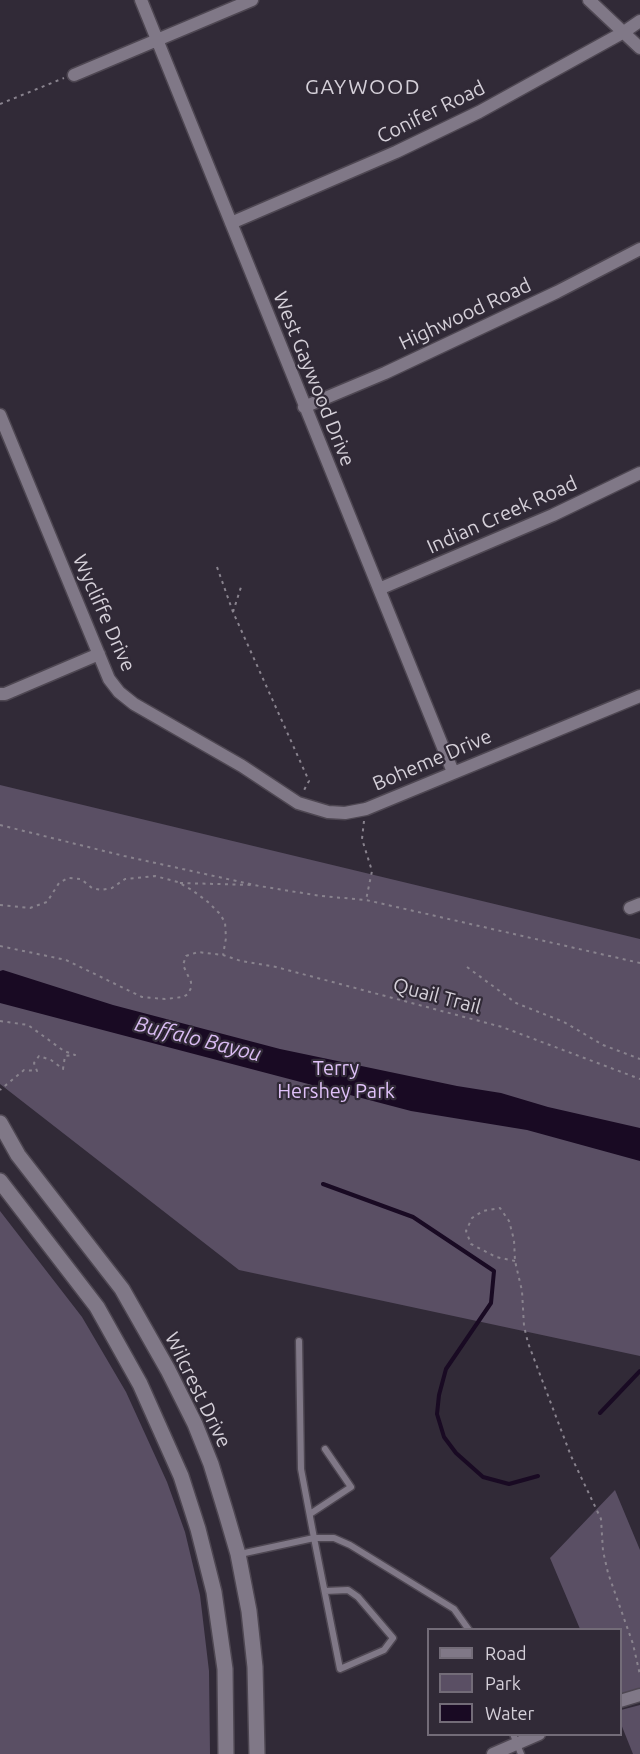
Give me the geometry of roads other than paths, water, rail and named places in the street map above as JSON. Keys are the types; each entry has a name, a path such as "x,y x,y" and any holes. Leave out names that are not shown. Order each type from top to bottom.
{"main road":[{"name":"Wilcrest Drive","path":"1,1128 18,1155 122,1289 168,1370 195,1424 211,1464 238,1554 249,1611 255,1667 257,1754"},
{"path":"0,1181 97,1307 140,1384 181,1476 198,1529 214,1592 225,1669 226,1754"}],"street":[{"name":"West Gaywood Drive","path":"141,0 453,772"},
{"path":"74,75 252,0"},
{"path":"589,0 640,48"},
{"name":"Conifer Road","path":"231,223 396,152 478,112 640,21"},
{"name":"Highwood Road","path":"304,407 385,373 557,292 640,249"},
{"name":"Wycliffe Drive","path":"0,415 109,679 119,692 134,705 242,766"},
{"name":"Indian Creek Road","path":"379,589 553,515 640,473"},
{"path":"0,694 5,694 99,654"},
{"name":"Boheme Drive","path":"242,766 298,803 328,812 345,813 366,809 640,696"},
{"path":"622,1701 640,1695"},
{"path":"493,1754 535,1736"}],"lane":[{"path":"299,1341 301,1469 340,1669 384,1650 393,1638 358,1597 348,1590 325,1591"},
{"path":"310,1514 351,1487 325,1449"},
{"path":"238,1554 314,1538 334,1538 350,1545 454,1609 468,1628"}],"water":[{"name":"Buffalo Bayou","path":"3,970 113,1005 280,1049 501,1093 548,1107 640,1128 640,1161 527,1130 411,1111 0,1003 0,971"}],"waterway":[{"path":"323,1184 413,1217 494,1271 491,1303 446,1369 437,1414 444,1437 456,1453 483,1477 509,1484 538,1476"},
{"path":"600,1413 640,1371"}],"district":[{"name":"GAYWOOD","path":"363,87"}],"park label":[{"name":"Terry Hershey Park","path":"336,1080"}]}
